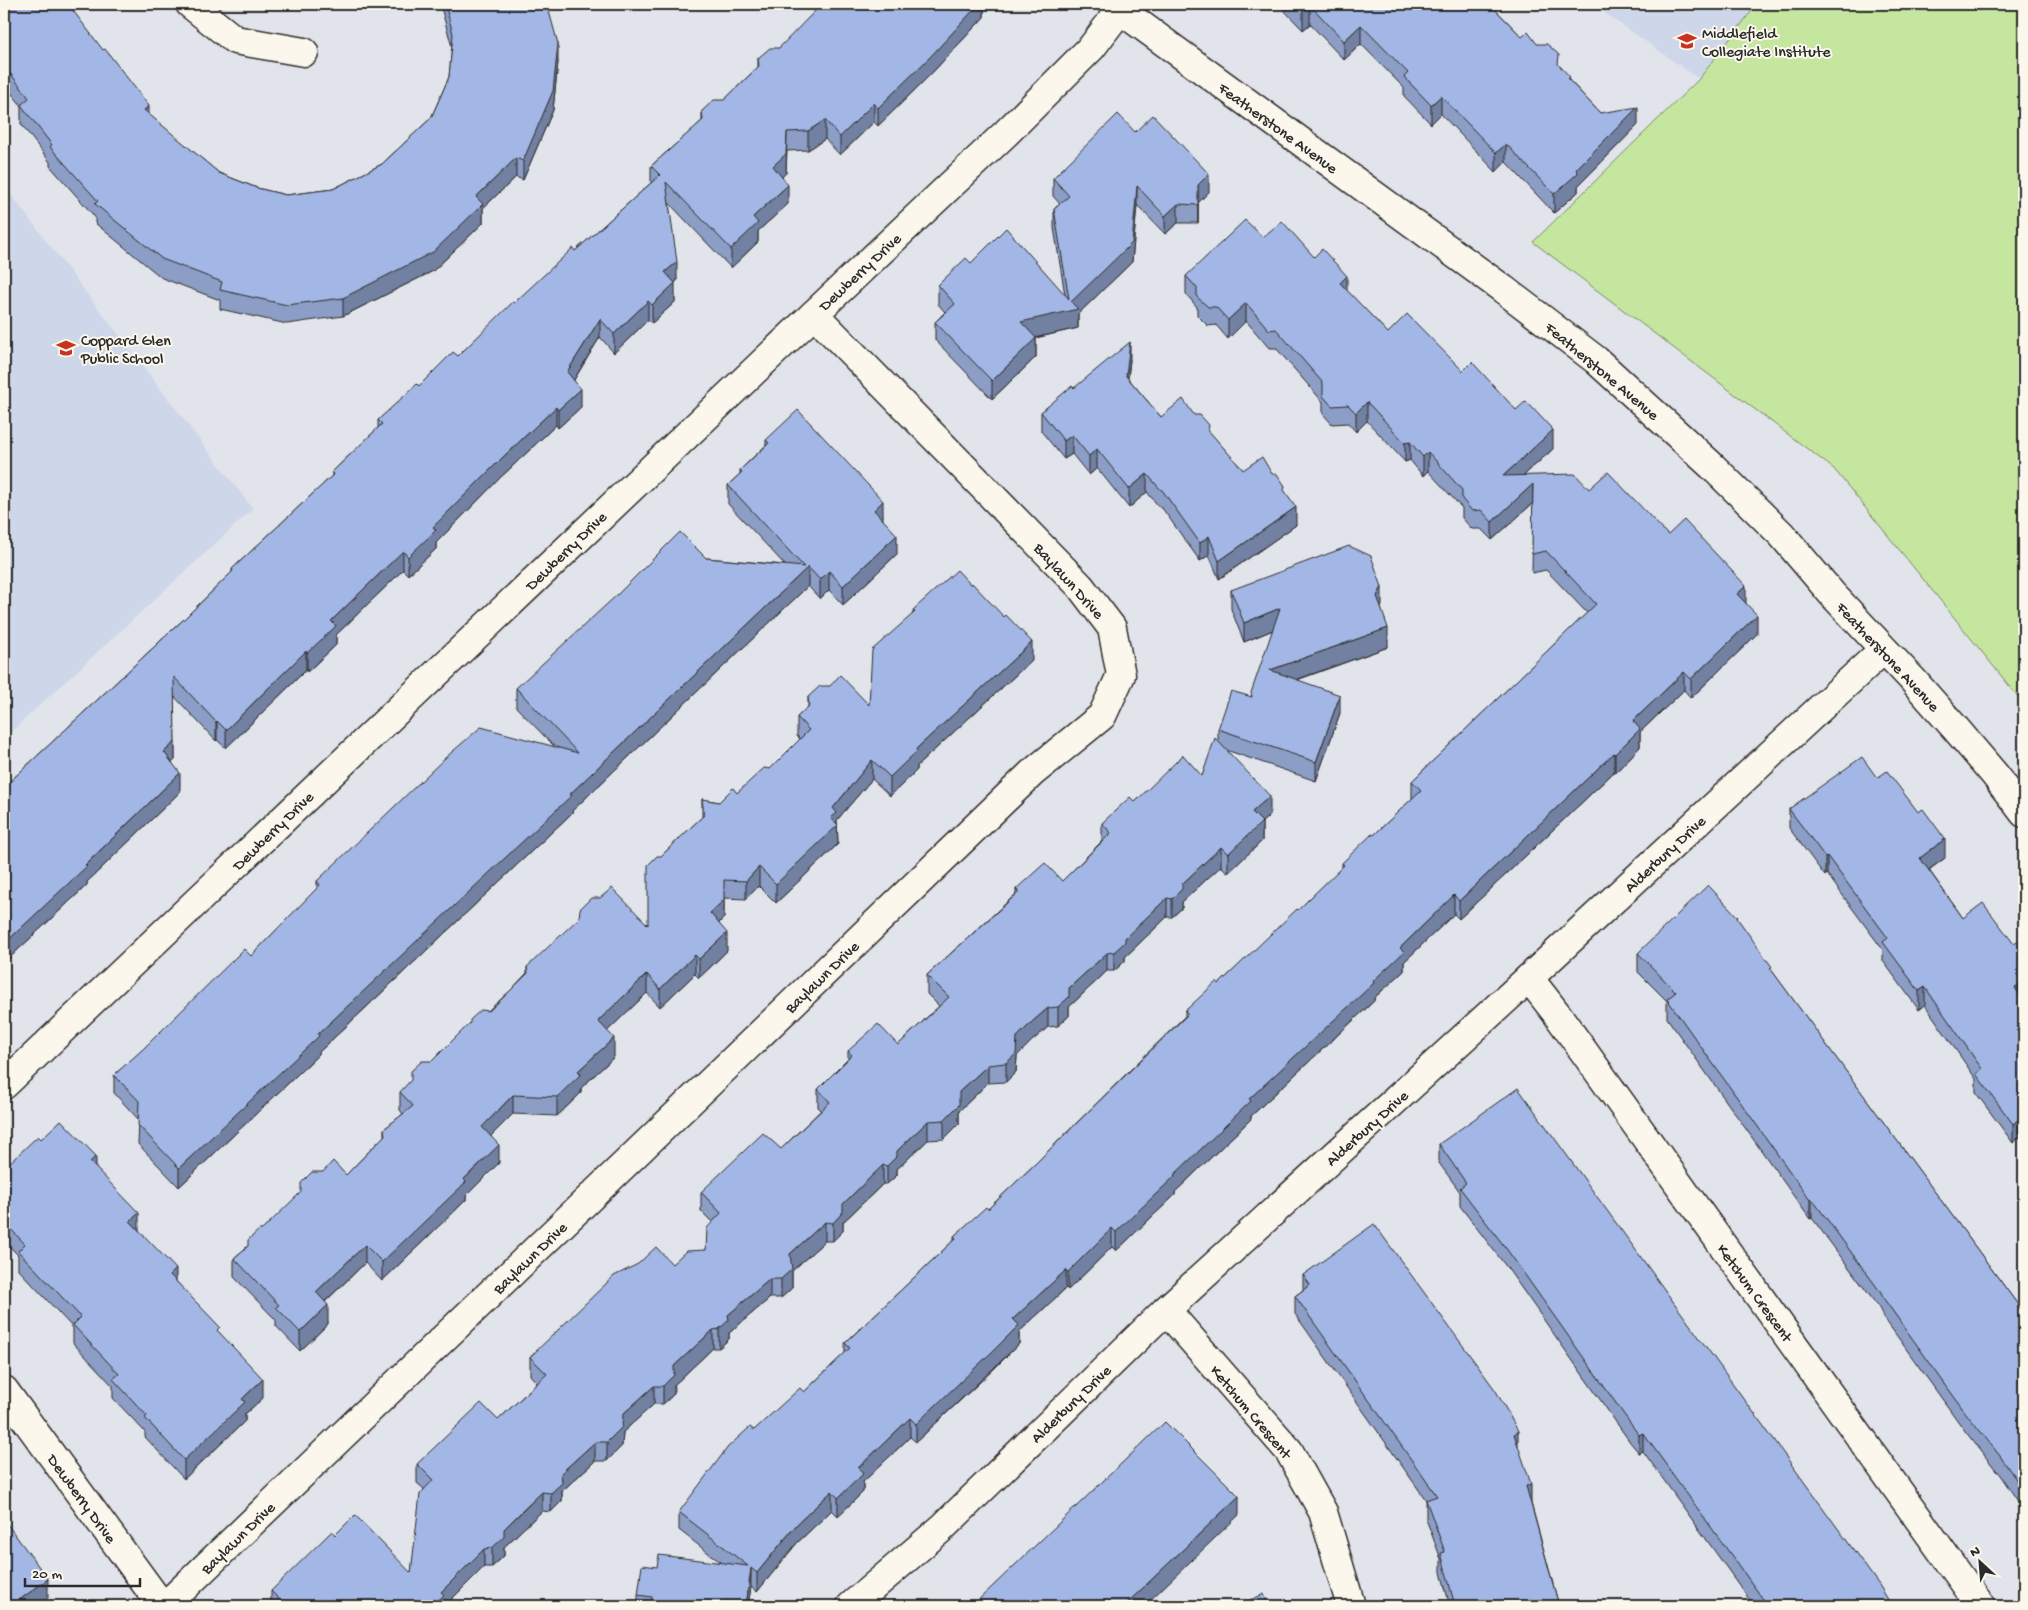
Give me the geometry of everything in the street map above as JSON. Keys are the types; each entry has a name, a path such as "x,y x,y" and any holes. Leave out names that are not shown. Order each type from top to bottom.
{"street":[{"path":"190,4 235,40 304,52"},
{"name":"Dewberry Drive","path":"4,1085 1006,133 1092,47 1116,7"},
{"name":"Featherstone Avenue","path":"1116,7 1502,289 1596,360 1712,466 1761,514 1883,650 1912,679 1967,742 2024,813"},
{"name":"Baylawn Drive","path":"164,1606 1032,773 1102,716 1121,675 1112,628 1080,586 814,314"},
{"name":"Alderbury Drive","path":"851,1606 942,1528 1166,1310 1529,978 1883,650"},
{"name":"Ketchum Crescent","path":"1529,978 1557,1014 1981,1606"},
{"name":"Ketchum Crescent","path":"1166,1310 1289,1451 1323,1512 1351,1606"},
{"name":"Dewberry Drive","path":"4,1390 164,1606"}],"shaded area":[{"name":"Middlefield Collegiate Institute","path":"1592,4 1757,4 1699,79"},
{"name":"Coppard Glen Public School","path":"4,186 253,509 4,738"}],"green space":[{"path":"1757,4 2024,4 2024,704 1834,469 1533,242 1699,79"}],"building":[{"path":"4,4 68,4 149,106 144,110 219,173 257,188 286,195 333,189 382,164 431,118 449,77 453,34 445,4 547,4 558,44 553,91 523,161 516,158 476,197 483,204 433,252 343,298 287,305 220,290 222,282 162,259 95,204 98,201 50,147 52,145 21,105 29,98 4,65"},
{"path":"815,4 979,4 931,56 878,108 874,103 840,137 825,120 808,131 787,132 786,154 773,166 788,185 753,217 758,223 731,249 666,182 677,262 665,272 675,283 652,305 648,301 614,334 600,319 567,372 581,389 558,410 556,407 501,459 433,527 436,530 408,557 403,551 331,621 336,626 307,653 306,651 226,730 216,722 174,677 175,742 164,752 180,773 85,865 87,866 4,944 4,787 184,619 233,571 232,569 334,474 332,472 382,424 378,420 417,384 419,386 453,352 458,356 513,302 573,248 575,251 660,175 651,166 703,120 702,111 714,100 724,100 759,66 758,58 770,48 779,48 815,11"},
{"path":"1296,4 1490,4 1522,37 1528,32 1537,44 1547,44 1559,55 1558,64 1570,77 1568,79 1600,113 1638,107 1576,169 1578,173 1554,194 1506,144 1496,153 1441,96 1431,105 1404,77 1408,73 1361,25 1344,41 1310,5 1303,11"},
{"path":"1118,114 1135,132 1153,115 1209,174 1198,185 1198,205 1178,204 1165,216 1137,186 1132,243 1071,302 1078,309 1021,322 1036,338 992,381 935,322 955,304 938,285 966,258 971,263 1006,228 1069,299 1054,209 1069,196 1053,178"},
{"path":"1245,220 1263,237 1282,221 1314,257 1322,249 1347,276 1340,283 1388,333 1407,314 1463,371 1472,362 1516,410 1526,401 1553,430 1503,476 1575,474 1589,489 1608,472 1668,535 1684,520 1746,586 1737,594 1757,615 1691,679 1684,672 1633,721 1640,729 1615,754 1459,901 1454,895 1400,948 1404,952 1373,981 1374,983 1249,1099 1251,1101 1175,1176 1116,1232 1112,1228 1068,1272 1066,1270 1013,1319 1019,1325 916,1424 910,1418 858,1468 863,1474 838,1498 832,1491 797,1524 757,1573 751,1568 746,1606 651,1606 652,1597 638,1595 642,1565 657,1567 659,1555 748,1566 679,1512 728,1447 750,1427 754,1430 800,1388 804,1392 850,1348 845,1343 956,1238 954,1236 986,1207 988,1209 1188,1014 1185,1011 1217,981 1219,984 1344,865 1342,863 1372,834 1374,835 1421,790 1412,781 1596,604 1546,551 1532,554 1533,484 1492,522 1481,510 1472,511 1462,499 1462,490 1428,452 1423,457 1410,442 1405,443 1367,402 1356,413 1348,405 1332,406 1323,396 1323,383 1276,329 1269,330 1246,303 1228,320 1216,307 1208,307 1197,297 1197,288 1186,276"},
{"path":"1130,342 1126,376 1161,417 1183,399 1194,415 1200,415 1209,425 1208,430 1243,470 1262,457 1272,474 1277,474 1285,486 1284,490 1296,507 1219,561 1209,536 1200,543 1162,490 1147,474 1129,489 1097,449 1089,456 1072,435 1064,441 1041,412 1072,386 1074,388"},
{"path":"798,410 883,501 874,510 897,535 843,586 829,571 820,580 808,567 570,794 572,795 318,1034 319,1036 179,1168 138,1125 139,1101 114,1075 143,1049 244,949 251,956 320,885 317,881 445,758 481,727 578,753 516,688 618,594 680,532 706,558 804,567 728,485 742,472 740,470 769,443 766,440"},
{"path":"1349,546 1371,556 1382,587 1377,596 1388,628 1270,670 1340,695 1316,762 1218,729 1231,691 1252,697 1251,693 1280,608 1244,623 1231,590"},
{"path":"957,570 1032,642 916,749 917,751 890,777 872,760 833,808 837,813 831,818 838,825 776,884 759,867 746,881 724,880 724,900 710,913 727,933 699,959 695,955 660,989 647,974 598,1021 614,1038 578,1071 581,1074 557,1097 513,1095 482,1127 499,1145 464,1179 466,1182 382,1262 365,1245 316,1292 328,1305 300,1332 276,1307 279,1305 234,1258 248,1246 248,1240 259,1230 262,1230 301,1192 301,1183 312,1172 323,1172 333,1161 346,1175 385,1135 384,1129 413,1106 400,1092 411,1080 411,1071 422,1061 432,1061 481,1010 489,1011 510,991 528,973 527,967 579,918 580,909 591,898 600,898 612,888 648,925 648,865 657,856 661,856 704,815 702,799 719,802 733,788 737,793 764,768 770,769 809,730 797,717 809,706 808,697 820,686 830,686 840,675 869,705 872,650 915,612 913,610"},
{"path":"1215,738 1270,796 1252,812 1262,822 1228,854 1221,847 1182,884 1182,889 1172,899 1167,898 1125,938 1125,942 1114,952 1107,953 1069,988 1069,997 1058,1007 1048,1008 1033,1021 1017,1037 1016,1054 1006,1063 988,1065 959,1092 959,1105 944,1120 928,1121 897,1151 897,1156 887,1166 883,1165 843,1204 843,1212 833,1223 825,1222 790,1254 792,1269 781,1279 770,1279 728,1315 729,1320 719,1329 713,1330 674,1366 674,1375 663,1386 654,1386 623,1414 622,1427 607,1442 595,1442 561,1473 562,1483 551,1493 542,1492 504,1529 504,1537 492,1548 484,1549 441,1592 444,1595 432,1606 286,1606 271,1591 332,1531 335,1535 355,1515 411,1573 420,1494 433,1480 417,1464 481,1403 498,1420 547,1374 530,1357 614,1276 638,1264 656,1247 672,1264 686,1251 706,1250 707,1228 721,1213 701,1192 763,1133 781,1149 830,1102 818,1089 852,1055 848,1051 878,1024 898,1045 949,997 927,975 1019,892 1016,889 1045,863 1062,881 1111,833 1102,823 1130,797 1135,802 1183,755 1202,776"},
{"path":"1862,757 1877,778 1887,771 1918,812 1923,809 1945,839 1920,858 1963,918 1983,903 2014,944 2019,941 2024,947 2024,981 2015,988 2024,1001 2024,1125 2020,1118 2013,1124 1976,1074 1982,1069 1925,987 1919,991 1883,942 1888,938 1827,856 1825,857 1789,809"},
{"path":"1708,885 1738,917 1772,967 1770,968 2024,1313 2024,1491 2000,1456 1965,1412 1879,1290 1812,1199 1810,1200 1667,999 1676,992 1638,953"},
{"path":"1518,1088 1879,1585 1892,1606 1768,1606 1643,1433 1639,1435 1630,1423 1508,1251 1460,1188 1466,1183 1439,1144"},
{"path":"61,1120 96,1156 90,1162 139,1213 130,1221 176,1269 170,1275 220,1327 217,1330 263,1379 242,1399 245,1402 184,1460 145,1418 147,1416 113,1379 119,1374 73,1325 81,1317 18,1251 25,1244 4,1222 4,1168 38,1136 41,1139"},
{"path":"1374,1224 1496,1391 1518,1431 1514,1434 1531,1484 1526,1486 1559,1606 1450,1606 1449,1603 1454,1602 1441,1553 1445,1552 1426,1500 1437,1496 1295,1296 1310,1285 1303,1275"},
{"path":"1165,1422 1239,1496 1124,1606 972,1606"},
{"path":"4,1520 48,1579 11,1606 4,1606"},
{"path":"1264,1594 1269,1606 1236,1606"}],"place":[{"name":"Middlefield Collegiate Institute","path":"1687,41"},
{"name":"Coppard Glen Public School","path":"66,348"}]}
